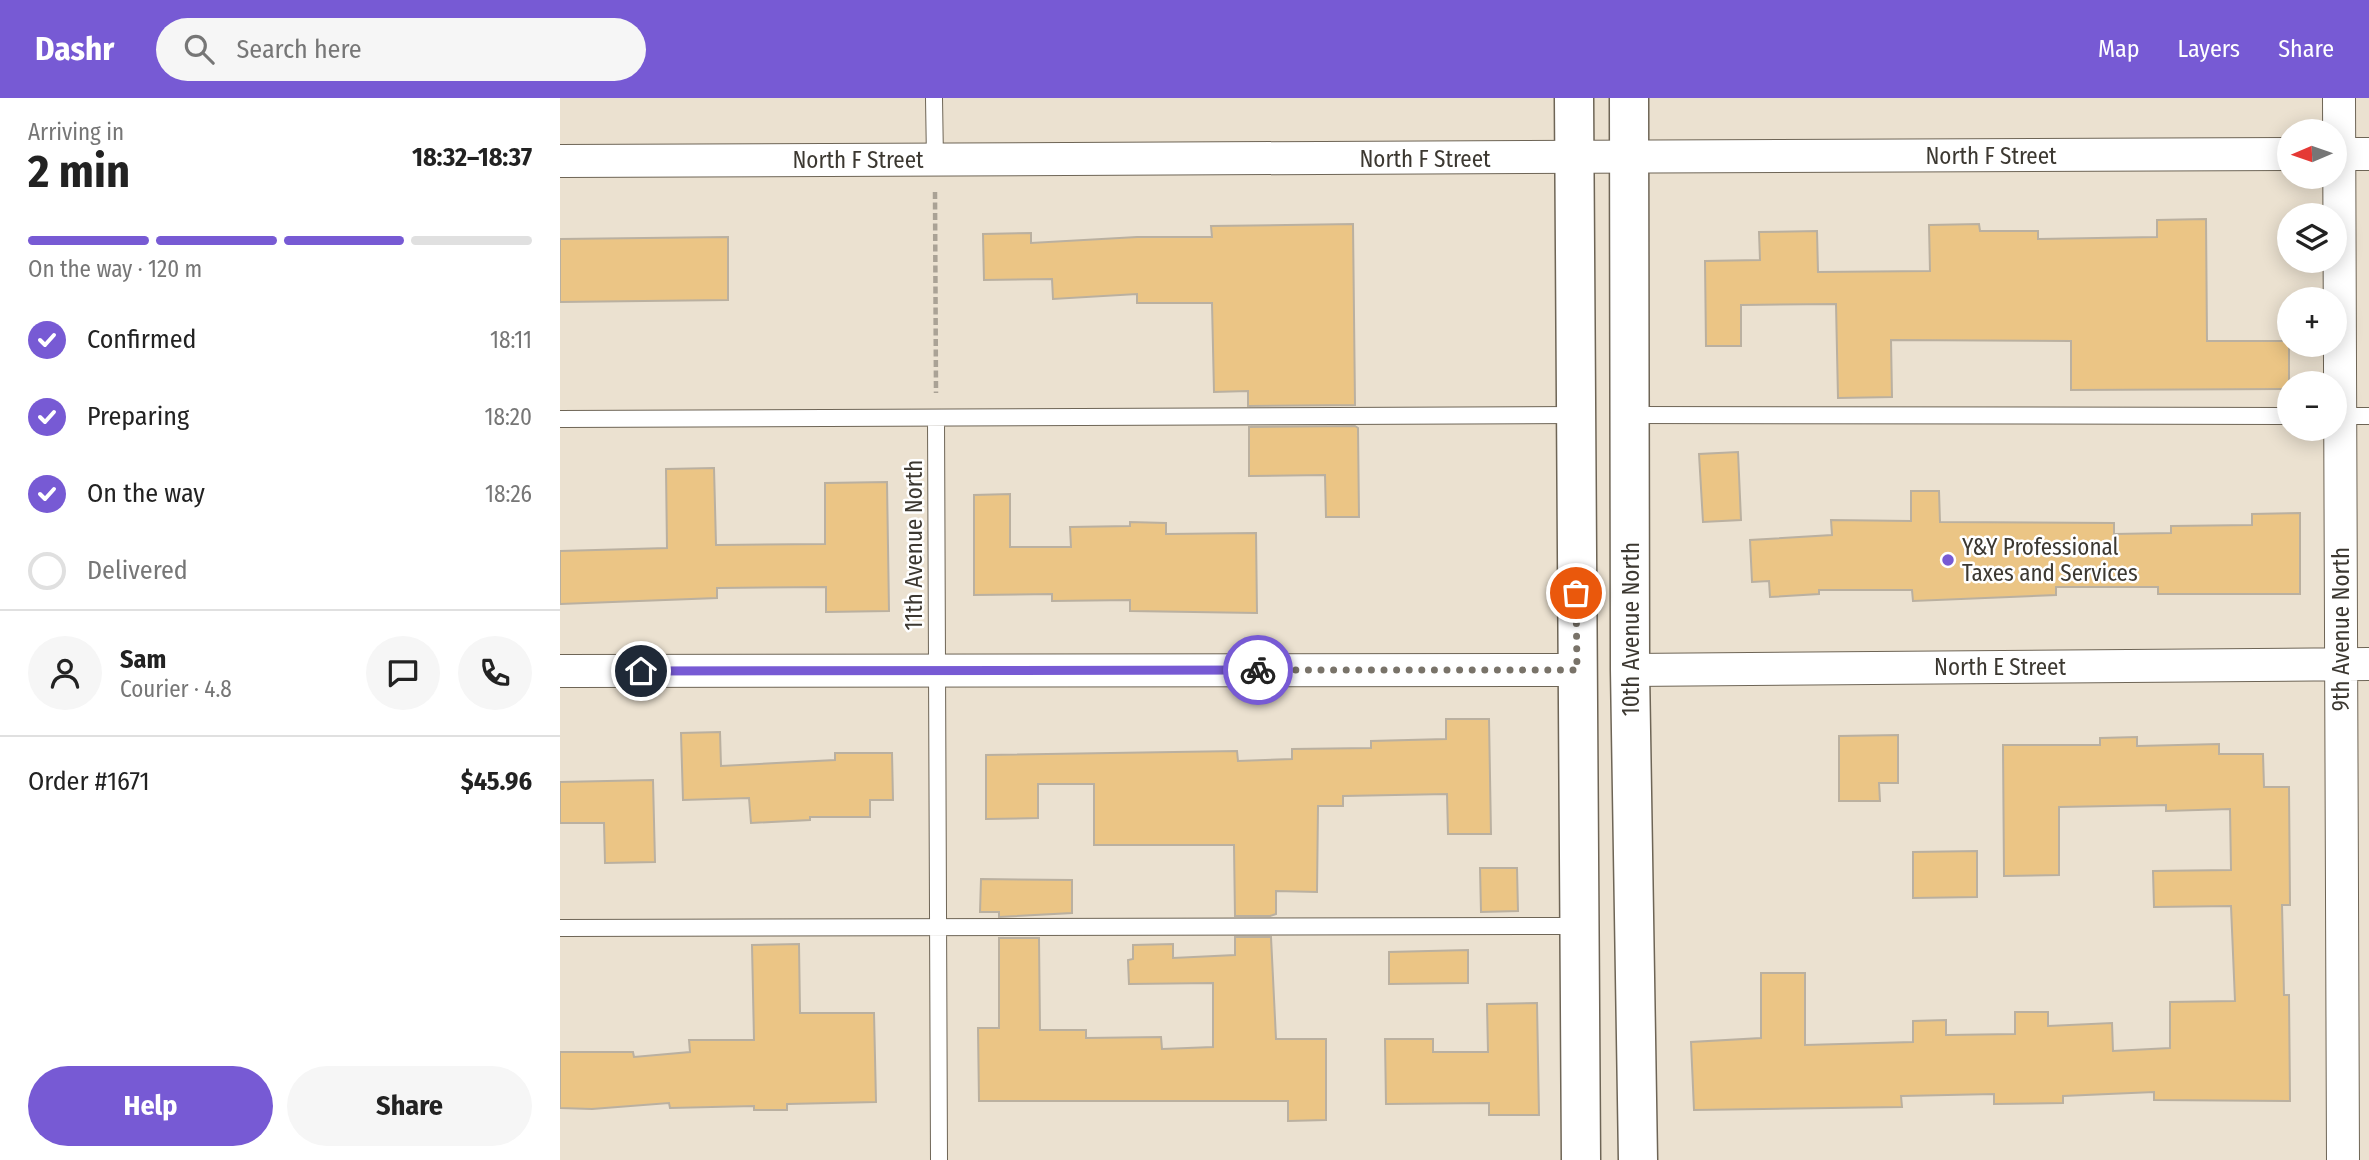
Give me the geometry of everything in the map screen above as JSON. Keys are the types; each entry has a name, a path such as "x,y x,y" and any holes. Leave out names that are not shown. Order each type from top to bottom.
{"main road":[{"path":"1574,98 1581,1160"},
{"name":"10th Avenue North","path":"1629,98 1630,670 1638,1160"}],"street":[{"name":"9th Avenue North","path":"2339,98 2348,154 2348,416 2355,664 2343,1160"},
{"name":"North F Street","path":"560,161 1629,159 2277,154"},
{"name":"North E Street","path":"1630,670 2355,664"},
{"path":"560,671 1577,670"}],"lane":[{"path":"934,98 935,160"},
{"path":"560,419 1576,415"},
{"path":"1630,415 2277,416"},
{"name":"11th Avenue North","path":"936,418 939,1160"},
{"path":"560,928 1580,926"}],"path":[{"path":"935,160 936,418"}],"building":[{"path":"2206,219 2207,341 2277,341 2277,357 2289,357 2289,371 2277,371 2277,389 2071,390 2071,341 1891,340 1892,397 1838,398 1836,304 1741,305 1741,346 1706,346 1705,261 1760,260 1759,232 1817,231 1818,272 1930,271 1929,225 1979,224 1980,231 2038,231 2038,239 2157,237 2157,220"},
{"path":"1353,224 1355,405 1248,406 1248,391 1214,392 1212,303 1137,303 1137,294 1053,299 1052,279 984,280 983,234 1031,233 1031,243 1137,237 1212,237 1211,226"},
{"path":"728,237 728,300 560,302 560,239"},
{"path":"1249,427 1358,428 1359,517 1326,517 1325,475 1249,476"},
{"path":"1738,452 1741,520 1703,522 1699,454"},
{"path":"714,468 716,545 825,544 825,483 887,482 889,611 826,612 826,587 717,588 717,598 560,604 560,551 667,548 666,469"},
{"path":"1911,491 1939,491 1940,522 2114,523 2114,534 2171,533 2171,526 2252,525 2252,514 2300,513 2300,594 2158,594 2158,587 2056,587 2056,595 1913,601 1912,590 1819,590 1819,594 1770,597 1769,581 1752,582 1750,540 1832,535 1831,520 1911,521"},
{"path":"1010,494 1010,547 1071,547 1070,527 1130,526 1130,522 1166,523 1166,534 1256,533 1257,613 1130,611 1130,600 1052,601 1052,594 974,595 974,495"},
{"path":"1446,719 1489,719 1491,834 1448,834 1447,794 1343,796 1343,806 1318,806 1317,892 1276,891 1276,914 1270,916 1235,916 1234,845 1094,845 1094,784 1038,784 1038,818 986,819 986,755 1237,751 1238,761 1292,759 1292,749 1371,748 1371,741 1446,739"},
{"path":"720,732 721,766 835,760 835,753 892,753 893,800 870,800 870,817 810,817 810,820 751,823 749,798 683,800 681,733"},
{"path":"1898,735 1898,783 1879,783 1880,801 1839,801 1839,736"},
{"path":"2137,737 2137,746 2219,744 2219,754 2263,754 2264,787 2289,787 2290,905 2282,905 2284,995 2289,995 2290,1101 2154,1100 2154,1092 2063,1096 2063,1103 1994,1104 1994,1094 1901,1096 1902,1107 1694,1110 1691,1042 1761,1038 1761,973 1805,973 1805,1045 1913,1042 1913,1021 1946,1020 1946,1035 2015,1034 2015,1012 2048,1012 2048,1026 2112,1023 2113,1051 2170,1048 2170,1002 2235,1001 2231,906 2154,907 2153,871 2231,870 2230,809 2166,811 2166,805 2059,807 2059,875 2004,876 2003,745 2100,745 2100,738"},
{"path":"653,780 655,862 605,863 604,823 560,823 560,782"},
{"path":"1977,851 1977,897 1913,898 1913,852"},
{"path":"1480,868 1517,868 1518,911 1481,912"},
{"path":"981,879 1072,880 1072,913 999,917 999,912 980,912"},
{"path":"1235,937 1271,937 1276,1039 1326,1039 1326,1120 1288,1121 1288,1101 979,1101 978,1028 999,1028 999,938 1039,938 1040,1030 1086,1030 1086,1038 1161,1037 1162,1049 1213,1047 1213,983 1129,984 1128,960 1133,959 1133,945 1173,944 1173,958 1235,955"},
{"path":"799,944 800,1013 874,1013 876,1102 787,1104 787,1110 754,1110 754,1106 670,1108 669,1103 592,1109 560,1108 560,1052 633,1052 634,1057 690,1052 689,1040 754,1040 752,945"},
{"path":"1468,950 1468,983 1389,984 1389,952"},
{"path":"1537,1003 1539,1115 1489,1115 1489,1103 1386,1104 1385,1039 1433,1039 1433,1052 1488,1052 1487,1004"}],"way so far":[{"path":"1258,670 1577,670 1576,593"}],"place":[{"name":"Y&Y Professional Taxes and Services","path":"1948,560"}],"route":[{"path":"641,671 1258,670"}]}
